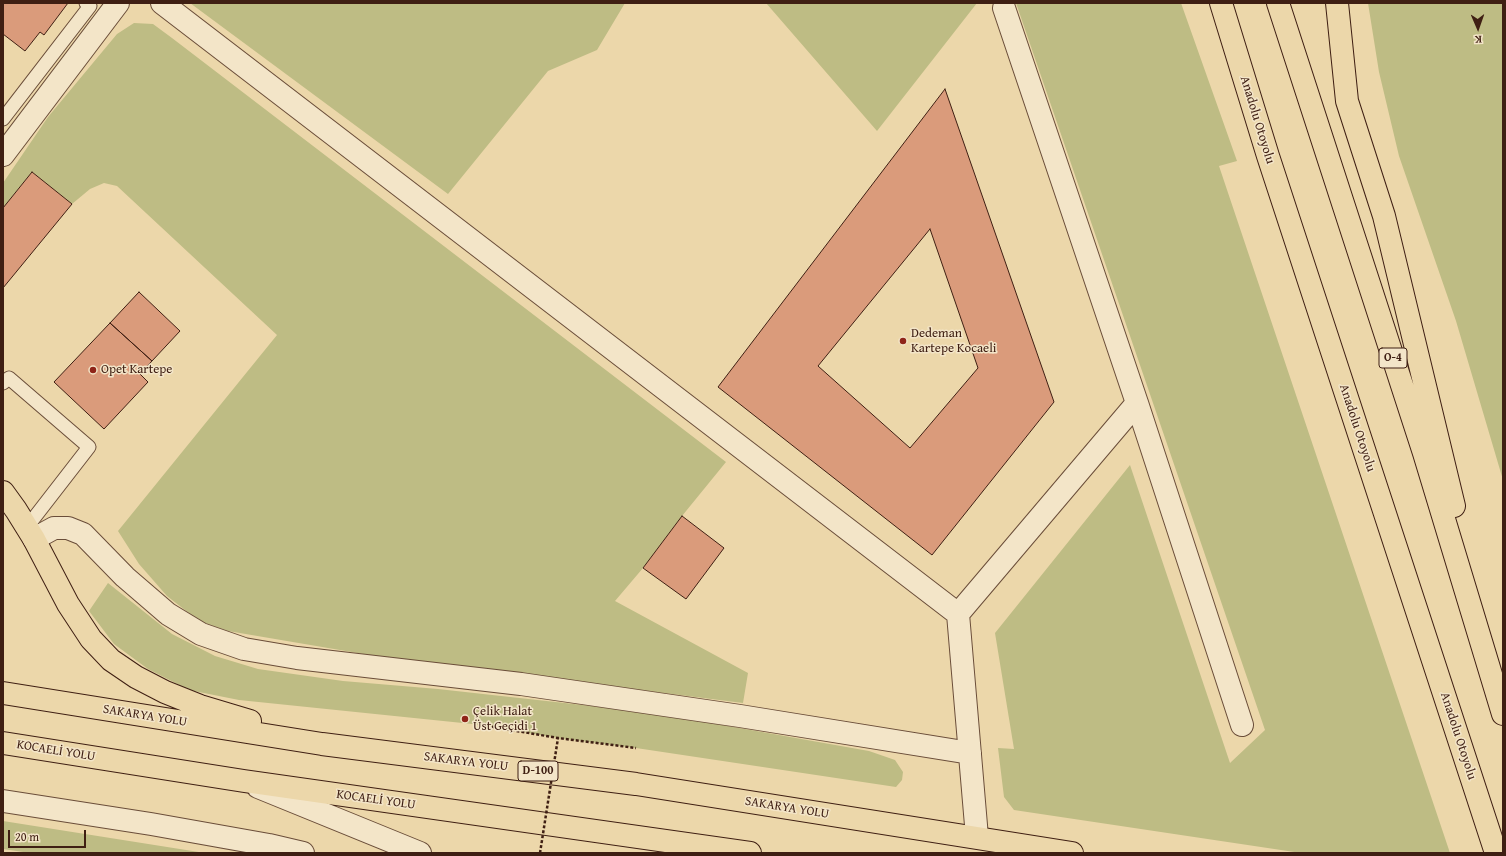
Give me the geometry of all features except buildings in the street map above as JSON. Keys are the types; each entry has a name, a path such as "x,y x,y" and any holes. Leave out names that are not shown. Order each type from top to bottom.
{"highway":[{"name":"Anadolu Otoyolu","path":"1221,3 1273,171 1494,845"},
{"name":"O-4","path":"1278,3 1424,453 1503,714"},
{"path":"1337,3 1347,101 1384,216 1503,707"},
{"path":"3,492 30,533 68,604 91,639 111,660 136,677 165,692 200,706 322,744"},
{"name":"SAKARYA YOLU","path":"3,693 322,744 636,784 1072,853"},
{"name":"KOCAELİ YOLU","path":"3,742 244,781 750,853"},
{"path":"697,845 731,853"}],"street":[{"path":"3,155 118,3"},
{"path":"162,3 958,614"},
{"path":"1004,8 1137,403 1242,725"},
{"path":"977,837 958,614 1137,403"},
{"path":"30,533 54,528 68,528 83,534 125,577 168,614 201,634 244,649 297,658 521,684 732,714 970,753"},
{"path":"244,781 420,853"},
{"path":"3,801 151,824 269,845 303,853"}],"lane":[{"path":"3,119 90,6 86,3"},
{"path":"3,382 9,378 89,446 30,533"}],"path":[{"path":"482,725 558,738 636,748"},
{"path":"540,853 558,738"}],"shaded area":[{"path":"190,3 625,3 597,50 548,71 448,194"},
{"path":"766,3 977,3 877,131"},
{"path":"1016,3 1181,3 1237,161 1219,166 1450,853 1301,853 1014,810 1004,797 998,748 1014,749 995,633 1130,465 1230,763 1265,730"},
{"path":"1368,3 1503,3 1503,480 1456,321 1399,156 1379,72"},
{"path":"134,23 153,24 172,38 726,462 682,516 643,568 615,601 748,673 743,703 387,658 228,631 199,621 167,596 139,564 118,531 277,335 117,186 104,183 90,189 72,204 32,172 3,208 3,183 48,117 117,34"},
{"path":"108,583 172,634 215,656 258,669 343,681 438,689 655,713 869,751 895,760 903,772 902,780 896,787 636,748 558,738 482,725 239,700 189,690 148,669 114,644 89,611"},
{"path":"3,821 205,853 30,853 3,849"}],"place":[{"name":"Dedeman Kartepe Kocaeli","path":"903,341"},
{"name":"Opet Kartepe","path":"93,370"},
{"name":"Çelik Halat Üst Geçidi 1","path":"465,719"}]}
